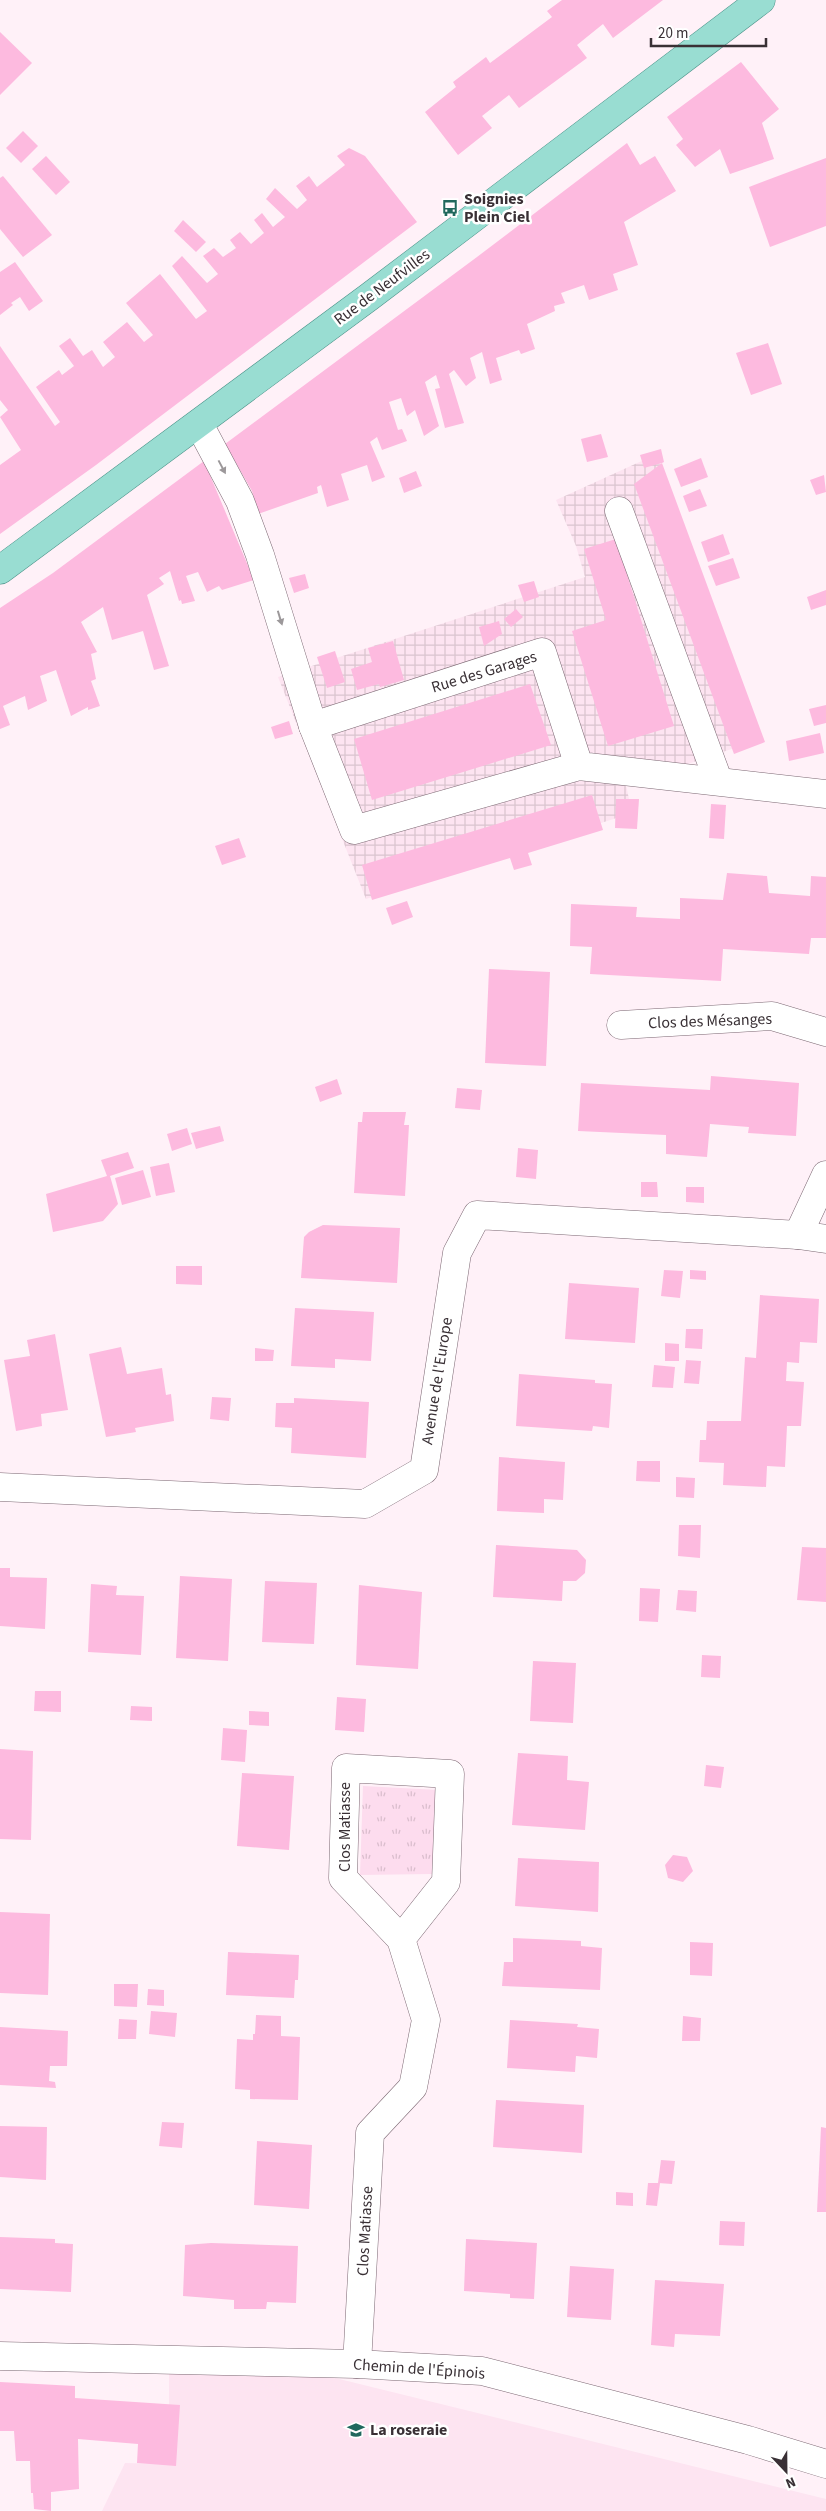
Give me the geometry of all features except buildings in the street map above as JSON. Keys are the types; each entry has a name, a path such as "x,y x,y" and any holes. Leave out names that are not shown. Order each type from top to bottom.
{"main road":[{"name":"Rue de Neufvilles","path":"0,570 199,424 761,0"}],"street":[{"path":"199,424 240,501 260,555 313,726 354,830 579,766 718,780 826,794"},
{"path":"619,511 718,780"},
{"name":"Rue des Garages","path":"313,726 542,652 579,766"},
{"name":"Clos des Mésanges","path":"621,1025 772,1016 826,1032"},
{"path":"798,1235 826,1175"},
{"name":"Avenue de l'Europe","path":"0,1487 365,1504 424,1470 457,1252 477,1215 798,1235 826,1239"},
{"name":"Clos Matiasse","path":"357,2364 370,2132 412,2087 426,2020 400,1939 344,1878 346,1768 450,1774 446,1882 400,1939"},
{"name":"Chemin de l'Épinois","path":"0,2356 357,2364 482,2371 748,2440 826,2464"}],"shaded area":[{"path":"657,454 761,739 626,785 632,813 366,899 278,677 585,577 576,546 556,500"},
{"name":"La roseraie","path":"169,2368 327,2376 826,2499 826,2511 102,2511 125,2463 169,2464"}],"green space":[{"path":"363,1786 439,1790 432,1874 360,1875"}],"place":[{"name":"Soignies Plein Ciel","path":"450,208"},
{"name":"La roseraie","path":"356,2430"}]}
